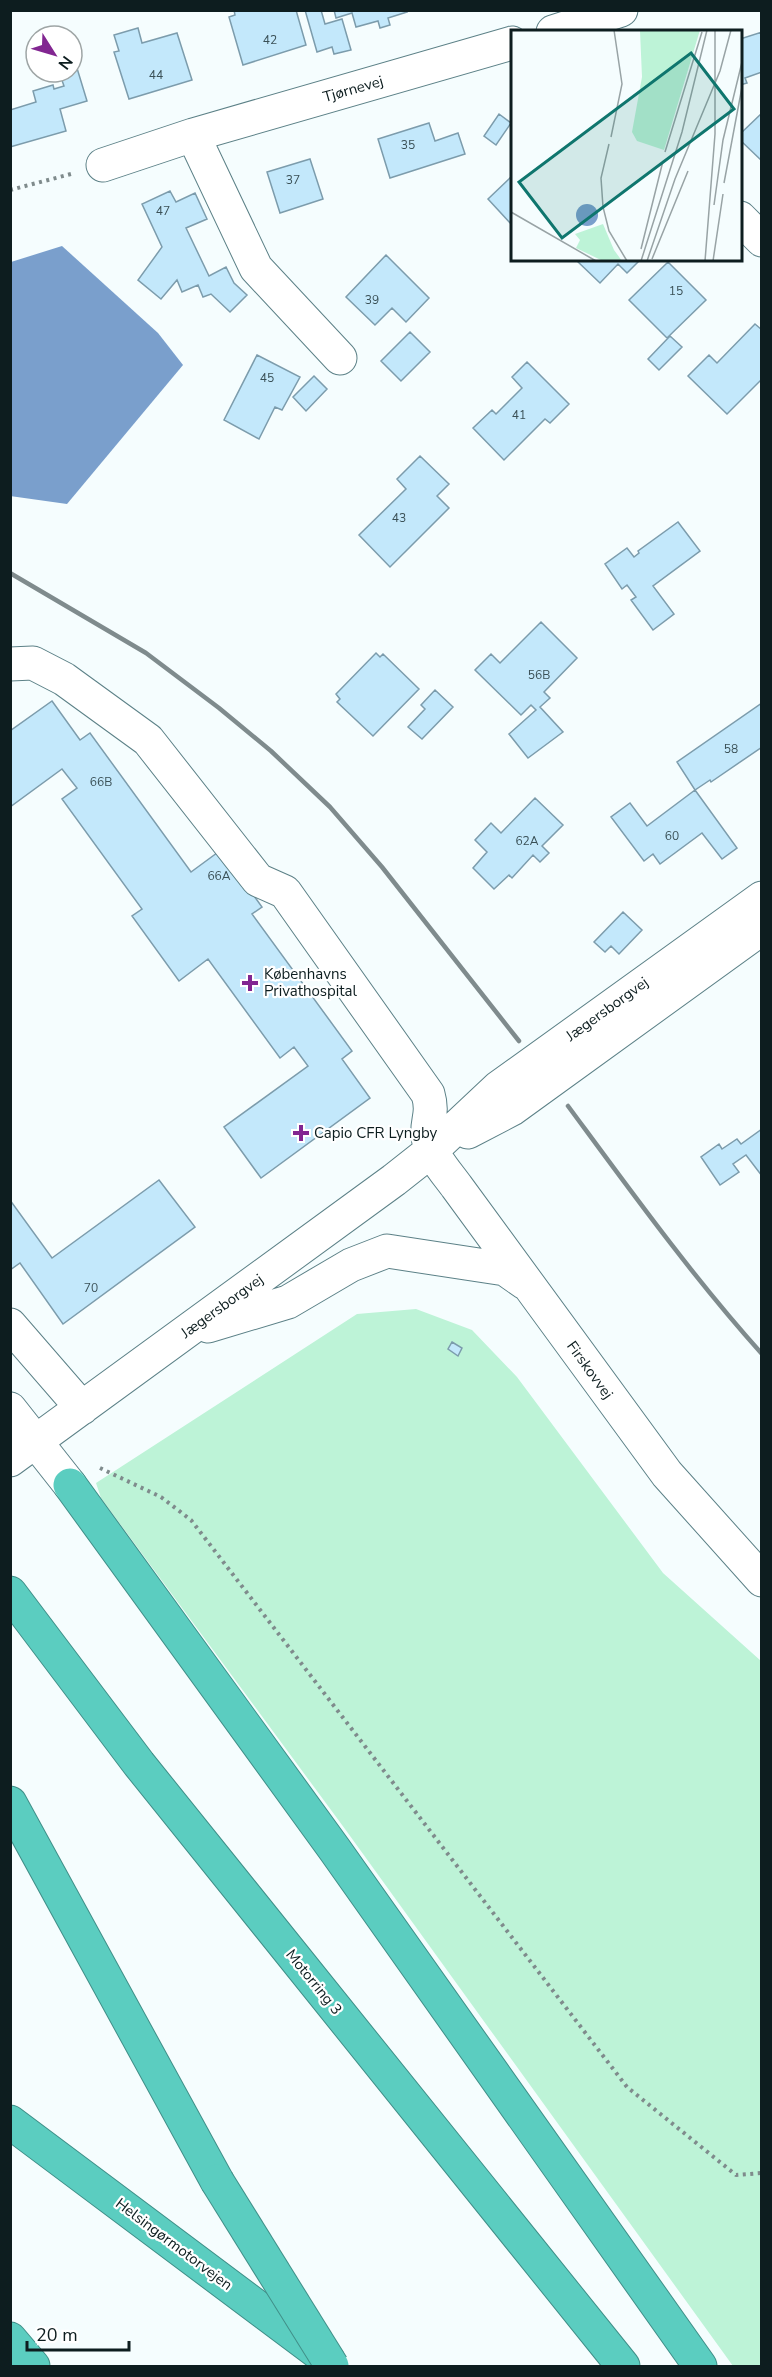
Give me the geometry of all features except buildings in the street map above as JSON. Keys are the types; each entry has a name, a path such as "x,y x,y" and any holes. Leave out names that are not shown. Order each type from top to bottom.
{"highway":[{"path":"70,1485 335,1850 700,2367"},
{"name":"Motorring 3","path":"10,1593 139,1764 623,2367"},
{"path":"10,1803 217,2181 335,2367"},
{"name":"Helsingørmotorvejen","path":"10,2122 335,2367"},
{"path":"10,2339 33,2367"}],"street":[{"path":"562,30 621,10"},
{"name":"Tjørnevej","path":"103,165 193,135 511,44"},
{"path":"193,135 256,268 340,358"},
{"path":"742,219 762,240"},
{"path":"10,664 33,663 64,679 148,740 258,880 285,892 428,1094 431,1116 428,1140 432,1150"},
{"name":"Jægersborgvej","path":"23,1450 187,1332 432,1150 498,1089 758,915"},
{"name":"Firskovvej","path":"432,1150 529,1287 667,1474 762,1580"},
{"path":"187,1332 288,1302 351,1264 387,1251 505,1269 529,1287"},
{"path":"10,1325 82,1408"},
{"path":"10,1408 23,1450 70,1485"}],"path":[{"path":"10,190 103,165"},
{"path":"99,1468 161,1497 191,1520 627,2087 736,2175 762,2173"}],"green space":[{"path":"416,1309 472,1330 517,1377 663,1573 761,1661 761,2366 733,2366 345,1829 101,1498 96,1483 357,1314"}],"water":[{"path":"62,246 158,333 183,365 67,504 10,496 11,262"}],"railway":[{"path":"10,573 146,653 271,751 330,807 382,867 519,1041"},
{"path":"568,1106 686,1263 762,1354"}],"place":[{"name":"Københavns Privathospital","path":"250,983"},
{"name":"Capio CFR Lyngby","path":"301,1133"}]}
